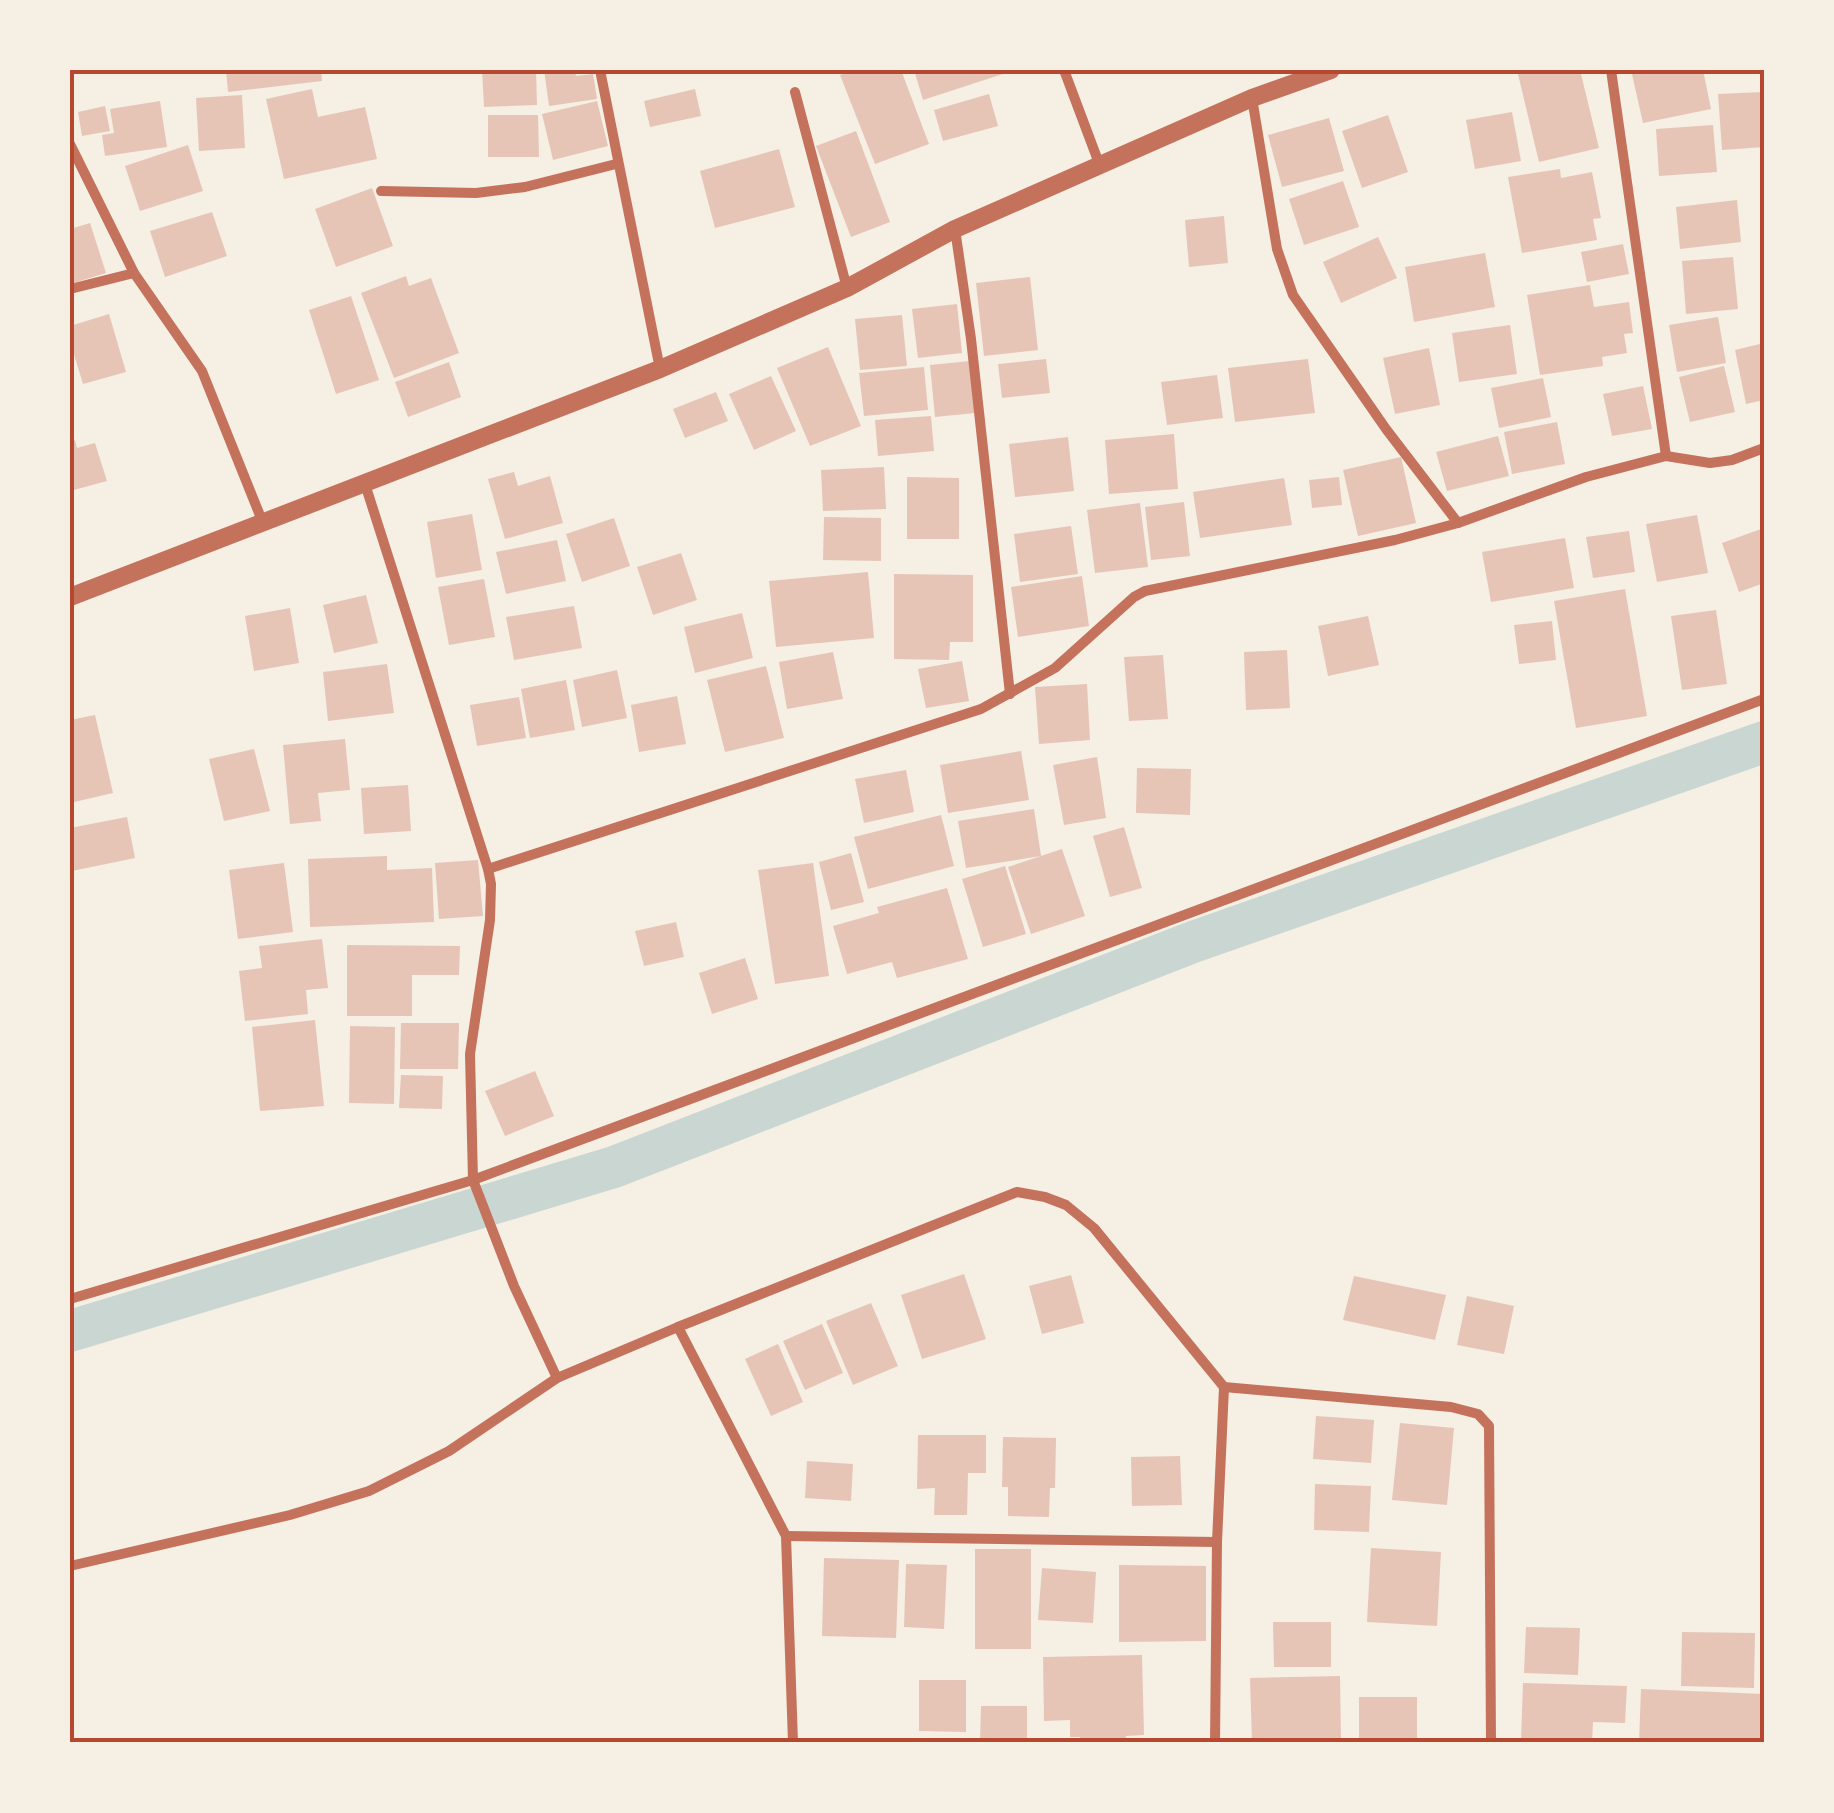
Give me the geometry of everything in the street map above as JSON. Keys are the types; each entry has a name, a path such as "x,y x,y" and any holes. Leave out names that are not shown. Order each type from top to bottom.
{"street":[{"path":"600,70 660,369"},
{"path":"1064,70 1100,166"},
{"path":"70,597 660,369 847,288 955,230 1252,98 1331,70"},
{"path":"1611,70 1666,456"},
{"path":"795,92 847,288"},
{"path":"1252,98 1277,249 1294,295 1386,429 1458,523"},
{"path":"70,144 134,273 202,371 263,524"},
{"path":"381,192 476,193 526,187 616,164"},
{"path":"955,230 971,338 1010,694"},
{"path":"70,290 134,273"},
{"path":"488,869 933,726 1010,694 1055,668 1145,591 1395,540 1458,523 1586,477 1666,456 1710,463 1764,448"},
{"path":"366,484 488,869 490,920 470,1054 473,1180 514,1286 557,1378"},
{"path":"70,1299 473,1180 1764,699"},
{"path":"70,1566 290,1514 369,1491 449,1452 557,1378 1017,1192 1045,1196 1066,1206 1094,1228 1224,1387 1217,1542 1215,1743"},
{"path":"678,1327 786,1536 793,1743"},
{"path":"1224,1387 1451,1407 1478,1414 1489,1426 1491,1743"},
{"path":"786,1536 1217,1542"}],"building":[{"path":"226,70 321,70 322,81 228,92"},
{"path":"482,70 536,70 537,105 484,107"},
{"path":"544,70 575,70 576,76 593,74 597,99 549,106"},
{"path":"855,70 901,70 929,144 875,164 840,75"},
{"path":"914,70 1012,70 1012,71 923,100"},
{"path":"1517,70 1580,70 1599,148 1539,162"},
{"path":"1631,70 1703,70 1711,109 1643,123"},
{"path":"312,89 318,117 365,107 377,159 284,179 266,99"},
{"path":"695,89 701,116 650,127 644,101"},
{"path":"1764,92 1764,147 1722,150 1718,94"},
{"path":"989,94 998,126 943,141 934,110"},
{"path":"242,95 245,148 199,151 196,98"},
{"path":"160,101 167,147 105,156 102,135 114,133 110,109"},
{"path":"597,101 608,146 553,160 542,114"},
{"path":"105,106 110,131 82,136 78,112"},
{"path":"1512,112 1521,161 1475,169 1466,120"},
{"path":"488,115 538,115 539,157 488,157"},
{"path":"1388,115 1408,172 1362,188 1342,131"},
{"path":"1329,118 1344,171 1282,187 1268,135"},
{"path":"1713,125 1717,172 1659,176 1656,129"},
{"path":"856,131 890,222 851,237 816,146"},
{"path":"188,145 203,191 140,211 125,166"},
{"path":"779,149 795,207 715,228 700,171"},
{"path":"1560,169 1561,178 1592,172 1601,218 1593,219 1597,240 1522,253 1508,177"},
{"path":"1343,181 1359,227 1304,245 1289,199"},
{"path":"372,188 393,246 336,267 315,209"},
{"path":"1737,200 1741,242 1680,249 1676,207"},
{"path":"212,212 227,256 165,277 150,231"},
{"path":"1224,216 1228,263 1189,267 1185,220"},
{"path":"90,223 106,273 70,284 70,229"},
{"path":"1378,237 1397,278 1341,303 1323,262"},
{"path":"1623,244 1629,274 1587,282 1581,252"},
{"path":"1485,253 1495,307 1414,322 1405,267"},
{"path":"1733,257 1738,309 1686,314 1682,261"},
{"path":"406,276 409,286 431,278 459,353 394,378 361,293"},
{"path":"1030,277 1038,350 984,356 976,283"},
{"path":"1590,285 1594,307 1629,302 1633,333 1624,334 1627,353 1602,357 1603,366 1540,375 1527,295"},
{"path":"351,296 379,380 336,394 309,310"},
{"path":"957,304 962,353 918,358 912,309"},
{"path":"109,314 126,372 83,384 70,341 70,326"},
{"path":"902,315 907,366 860,370 855,319"},
{"path":"1718,317 1726,363 1677,372 1669,325"},
{"path":"1510,325 1517,374 1459,382 1452,333"},
{"path":"1764,343 1764,400 1746,404 1735,350"},
{"path":"828,347 861,426 810,446 777,368"},
{"path":"1429,348 1440,405 1395,414 1383,358"},
{"path":"1046,359 1050,393 1002,398 998,364"},
{"path":"1308,359 1315,413 1235,422 1228,368"},
{"path":"970,361 975,413 935,417 930,365"},
{"path":"449,362 461,397 408,417 395,382"},
{"path":"1724,366 1735,412 1690,422 1679,377"},
{"path":"924,367 928,410 864,416 859,373"},
{"path":"1217,375 1223,418 1167,425 1161,382"},
{"path":"771,376 796,431 754,450 729,394"},
{"path":"1543,378 1551,417 1499,428 1491,388"},
{"path":"1643,386 1652,429 1612,436 1603,394"},
{"path":"716,392 728,421 685,438 673,409"},
{"path":"931,416 934,451 878,456 875,420"},
{"path":"1557,422 1565,464 1512,474 1504,432"},
{"path":"1174,434 1178,489 1109,494 1105,440"},
{"path":"1498,436 1509,476 1447,491 1436,452"},
{"path":"1068,437 1074,491 1015,497 1009,444"},
{"path":"75,440 77,448 95,443 107,481 70,491 70,442"},
{"path":"1401,457 1416,523 1358,536 1343,470"},
{"path":"884,467 886,509 823,511 821,470"},
{"path":"514,472 518,486 550,476 563,523 505,539 488,479"},
{"path":"907,477 959,478 959,539 907,539"},
{"path":"1339,477 1342,505 1312,508 1309,480"},
{"path":"1284,478 1292,525 1200,538 1193,492"},
{"path":"1184,502 1190,556 1151,560 1145,507"},
{"path":"1140,503 1148,567 1095,573 1087,510"},
{"path":"472,514 482,570 436,578 427,522"},
{"path":"1697,515 1708,573 1657,582 1646,524"},
{"path":"824,517 881,518 881,561 823,560"},
{"path":"614,518 630,566 582,582 566,534"},
{"path":"1071,526 1078,574 1020,582 1014,534"},
{"path":"1764,528 1764,583 1739,592 1722,543"},
{"path":"1629,531 1635,572 1593,578 1586,537"},
{"path":"1565,538 1574,588 1491,602 1482,552"},
{"path":"557,540 566,581 506,594 496,552"},
{"path":"681,553 697,600 653,615 637,567"},
{"path":"868,572 874,638 776,647 769,581"},
{"path":"894,574 973,575 973,642 950,642 949,660 894,659"},
{"path":"1082,576 1089,626 1018,637 1011,587"},
{"path":"484,579 495,637 449,645 438,587"},
{"path":"1625,589 1647,716 1576,728 1554,601"},
{"path":"366,595 378,643 334,653 323,605"},
{"path":"574,606 582,648 514,660 506,617"},
{"path":"290,608 299,663 254,671 245,616"},
{"path":"1716,610 1727,684 1682,690 1671,616"},
{"path":"742,613 753,658 695,673 684,627"},
{"path":"1368,616 1379,665 1328,676 1318,626"},
{"path":"1552,621 1556,660 1519,664 1514,625"},
{"path":"1287,650 1290,708 1246,710 1244,652"},
{"path":"833,652 843,699 787,709 779,662"},
{"path":"1163,655 1168,719 1129,721 1124,657"},
{"path":"962,661 969,701 926,708 918,669"},
{"path":"387,664 394,713 328,721 323,672"},
{"path":"766,666 784,738 725,752 707,680"},
{"path":"617,670 627,718 582,727 573,680"},
{"path":"566,680 575,730 530,738 521,689"},
{"path":"1087,684 1090,740 1039,744 1035,687"},
{"path":"677,696 686,744 639,752 631,705"},
{"path":"519,697 526,738 477,746 470,705"},
{"path":"95,715 113,793 70,803 70,720"},
{"path":"345,739 350,790 318,793 321,821 290,824 283,745"},
{"path":"254,749 270,811 224,821 209,759"},
{"path":"1021,751 1029,800 948,813 940,765"},
{"path":"1097,757 1106,818 1064,825 1053,765"},
{"path":"1137,768 1191,769 1190,815 1136,813"},
{"path":"906,770 914,812 864,823 855,779"},
{"path":"408,785 411,831 364,834 361,788"},
{"path":"1034,809 1041,856 966,868 958,821"},
{"path":"941,815 954,866 868,889 854,837"},
{"path":"127,817 135,858 72,871 70,828"},
{"path":"1124,827 1142,888 1110,897 1093,836"},
{"path":"1062,849 1085,916 1031,934 1008,867"},
{"path":"851,853 864,902 831,910 819,862"},
{"path":"387,856 387,870 432,868 434,922 310,927 308,859"},
{"path":"478,860 483,916 439,919 435,863"},
{"path":"284,863 293,932 238,939 229,870"},
{"path":"813,863 829,976 775,984 758,870"},
{"path":"1005,866 1026,934 983,947 962,879"},
{"path":"947,888 968,959 897,978 892,962 847,974 833,926 879,913 877,907"},
{"path":"676,922 684,957 644,966 635,931"},
{"path":"322,939 328,988 306,990 308,1014 245,1021 239,971 262,968 259,946"},
{"path":"347,945 460,946 459,975 412,975 412,1016 347,1016"},
{"path":"745,958 758,999 712,1014 699,973"},
{"path":"315,1020 324,1106 260,1111 252,1027"},
{"path":"401,1023 459,1023 458,1069 400,1069"},
{"path":"350,1026 395,1027 394,1104 349,1103"},
{"path":"535,1071 554,1116 505,1136 485,1091"},
{"path":"401,1075 443,1076 442,1109 399,1108"},
{"path":"964,1274 986,1339 922,1359 901,1295"},
{"path":"1071,1275 1084,1323 1042,1334 1029,1286"},
{"path":"1354,1276 1446,1295 1435,1340 1343,1320"},
{"path":"1467,1296 1514,1306 1504,1354 1457,1345"},
{"path":"871,1303 898,1366 853,1385 826,1321"},
{"path":"822,1324 843,1373 805,1390 783,1341"},
{"path":"778,1344 803,1402 771,1416 745,1359"},
{"path":"1316,1416 1374,1420 1371,1463 1313,1459"},
{"path":"1400,1423 1454,1428 1447,1505 1392,1500"},
{"path":"918,1435 986,1435 986,1473 968,1473 967,1515 934,1515 935,1488 917,1489"},
{"path":"1003,1437 1056,1438 1055,1488 1050,1488 1049,1517 1008,1516 1008,1487 1002,1487"},
{"path":"1180,1456 1182,1505 1132,1506 1131,1457"},
{"path":"807,1461 853,1464 851,1501 805,1498"},
{"path":"1315,1484 1371,1486 1369,1532 1314,1530"},
{"path":"1371,1548 1441,1552 1437,1626 1367,1622"},
{"path":"975,1549 1031,1549 1031,1649 975,1649"},
{"path":"824,1558 899,1560 896,1638 822,1636"},
{"path":"906,1564 947,1565 944,1629 904,1627"},
{"path":"1119,1565 1206,1566 1206,1641 1119,1642"},
{"path":"1042,1568 1096,1572 1093,1623 1038,1620"},
{"path":"1273,1622 1331,1622 1331,1667 1274,1667"},
{"path":"1526,1627 1580,1628 1578,1675 1524,1673"},
{"path":"1682,1632 1755,1633 1754,1688 1681,1686"},
{"path":"1142,1655 1144,1735 1126,1736 1126,1743 1080,1743 1080,1737 1070,1737 1070,1720 1044,1721 1043,1657"},
{"path":"1340,1676 1341,1743 1252,1743 1250,1678"},
{"path":"919,1680 966,1680 966,1732 919,1731"},
{"path":"1523,1683 1627,1686 1625,1723 1593,1722 1592,1743 1521,1741"},
{"path":"1641,1689 1764,1694 1762,1743 1639,1743"},
{"path":"1359,1697 1417,1697 1417,1743 1359,1743"},
{"path":"981,1706 1027,1706 1027,1743 980,1743"}],"waterway":[{"path":"70,1331 614,1167 1193,942 1764,742"}]}
